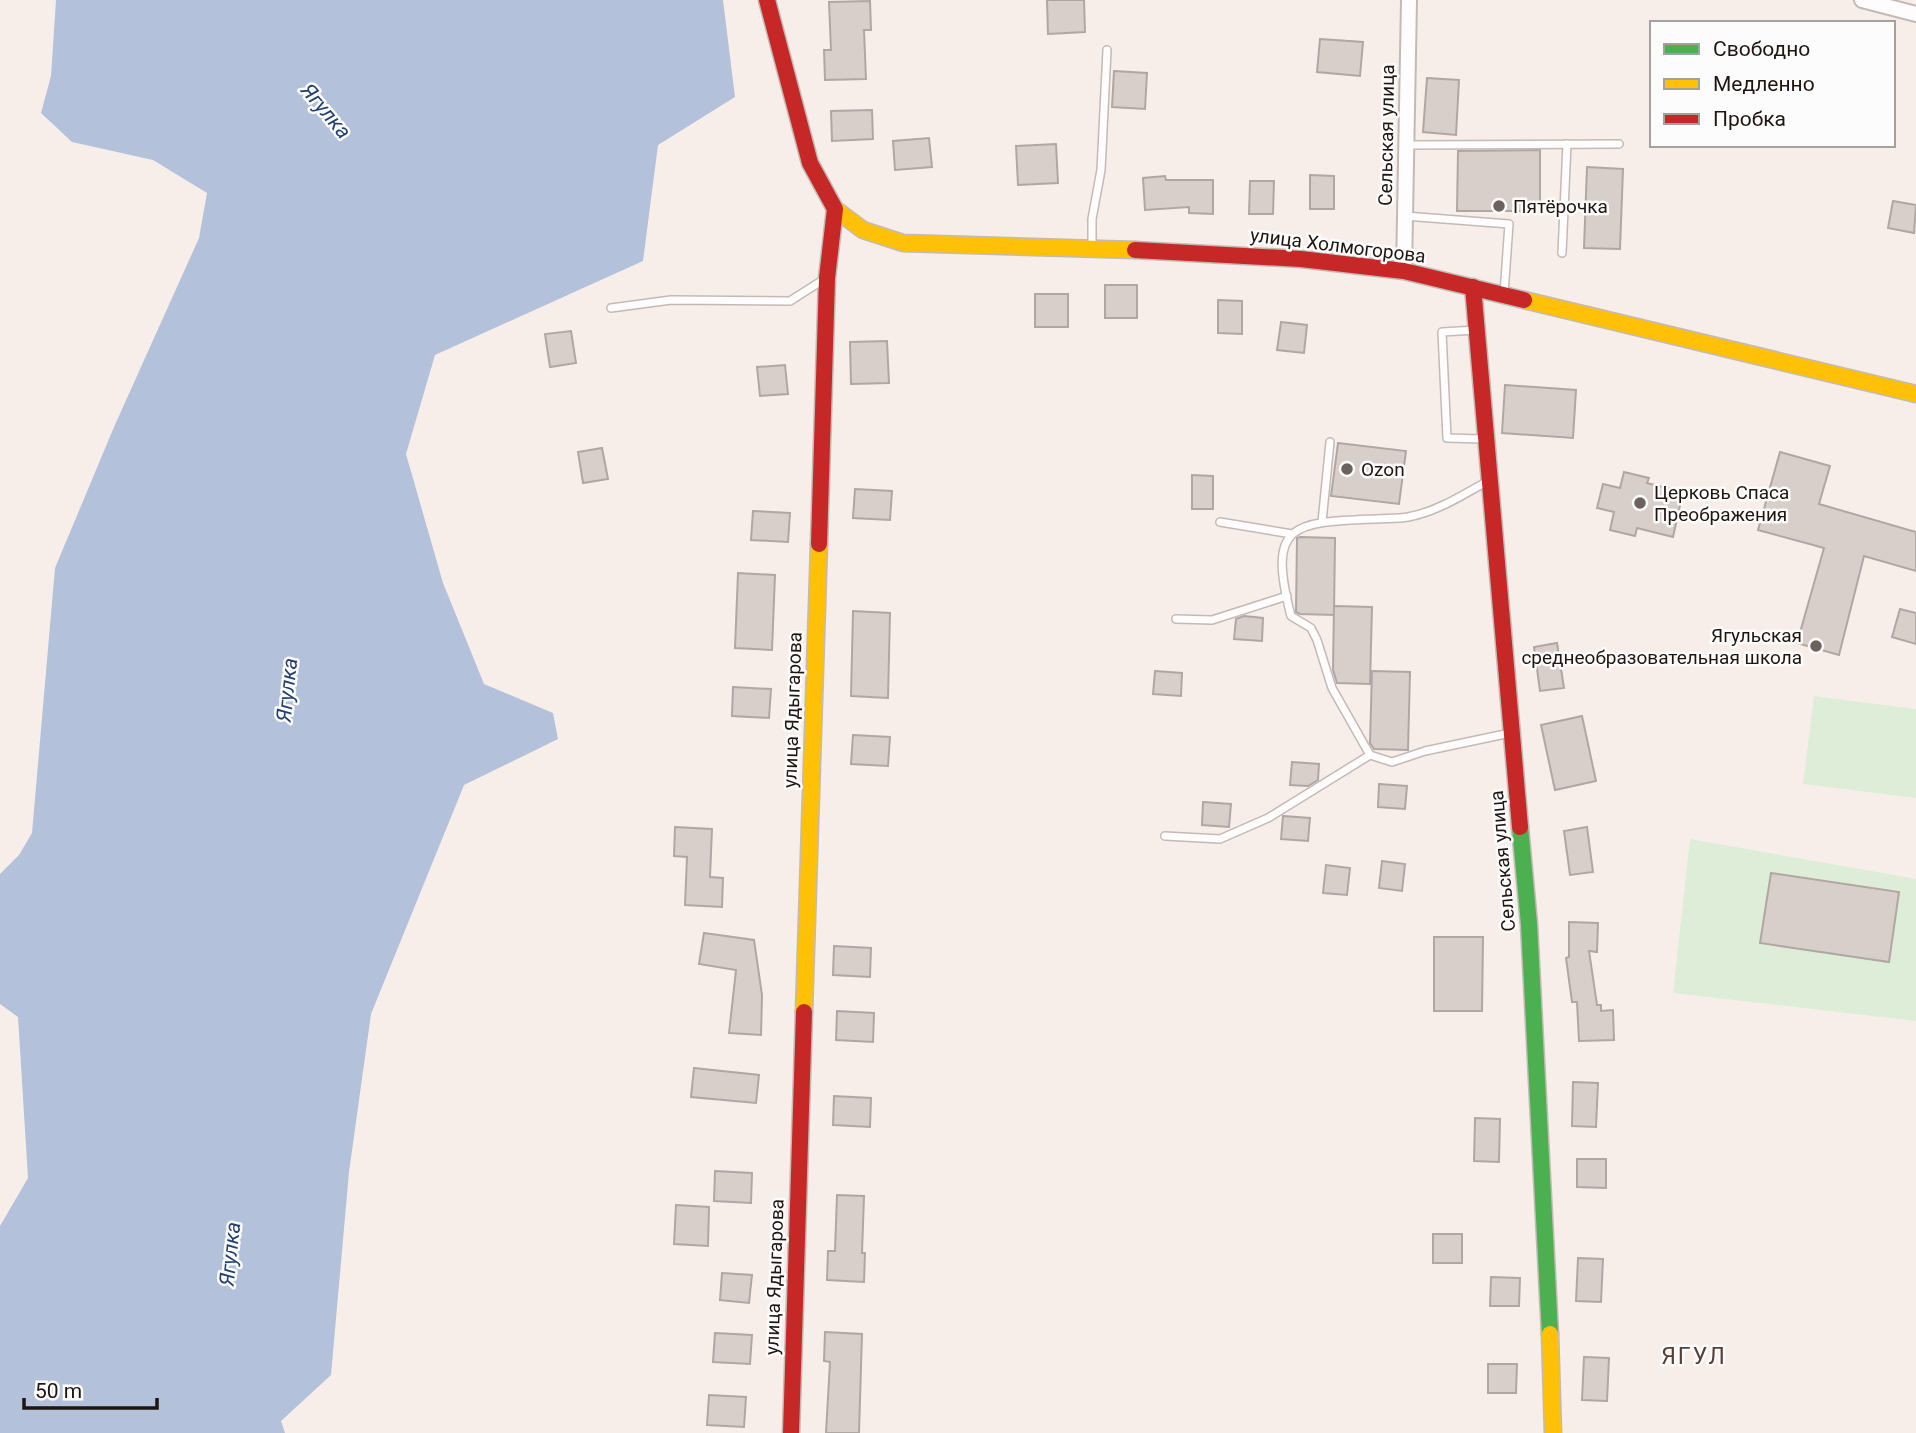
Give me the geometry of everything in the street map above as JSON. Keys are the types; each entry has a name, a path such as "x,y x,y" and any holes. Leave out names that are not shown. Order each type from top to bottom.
{"street":[{"path":"768,0 810,163 835,209"},
{"name":"Сельская улица","path":"1404,271 1409,0"},
{"path":"1862,0 1916,14"},
{"name":"улица Холмогорова","path":"835,209 863,230 903,243 1187,251 1301,259 1404,271 1916,394"},
{"name":"улица Ядыгарова","path":"790,1433 827,278 835,209"},
{"name":"Сельская улица","path":"1473,287 1529,924 1553,1433"}],"lane":[{"path":"1091,248 1092,219 1101,170 1107,50"},
{"path":"1562,253 1567,144"},
{"path":"1406,145 1619,144"},
{"path":"1405,216 1509,224 1504,295"},
{"path":"611,308 671,300 790,301 827,278"},
{"path":"1477,330 1442,332 1447,438 1486,439"},
{"path":"1322,522 1330,442"},
{"path":"1490,480 1444,506 1407,517 1322,522 1302,526 1282,548 1281,561 1292,616 1311,628 1332,688 1370,755 1392,762 1425,751 1512,733"},
{"path":"1220,522 1292,534"},
{"path":"1176,619 1212,620 1287,596"},
{"path":"1165,836 1220,839 1268,818 1370,755"}],"green space":[{"path":"1814,696 1916,709 1916,798 1803,784"},
{"path":"1690,839 1916,879 1916,1021 1673,993"}],"water":[{"name":"Ягулка","path":"56,0 723,0 735,97 658,145 643,261 435,355 406,454 443,583 484,684 553,713 558,739 464,785 371,1014 349,1172 331,1375 281,1421 285,1433 0,1433 0,1226 28,1178 18,1017 0,1004 0,874 19,855 32,833 55,568 114,427 199,238 207,193 153,160 72,142 41,113 51,76"}],"building":[{"path":"1047,0 1084,0 1085,32 1048,34"},
{"path":"870,1 871,30 864,30 866,79 825,80 824,50 831,50 829,2"},
{"path":"1320,39 1363,42 1360,76 1317,72"},
{"path":"1114,71 1147,73 1145,109 1112,107"},
{"path":"1427,78 1459,80 1456,135 1423,132"},
{"path":"872,110 873,139 832,141 831,111"},
{"path":"929,138 932,167 895,170 893,141"},
{"path":"1056,144 1058,183 1018,185 1016,146"},
{"path":"1540,150 1540,211 1457,211 1458,151"},
{"path":"1587,167 1623,169 1620,249 1584,248"},
{"path":"1310,175 1334,176 1334,209 1310,209"},
{"path":"1165,176 1166,180 1213,180 1213,214 1189,213 1189,207 1145,210 1143,178"},
{"path":"1250,181 1274,181 1273,214 1249,214"},
{"path":"1893,201 1916,205 1914,233 1888,228"},
{"path":"1105,285 1137,285 1137,318 1105,318"},
{"path":"1035,294 1068,294 1068,327 1035,327"},
{"path":"1218,300 1242,301 1242,334 1218,333"},
{"path":"1281,322 1307,325 1304,353 1277,350"},
{"path":"571,331 576,363 550,367 545,334"},
{"path":"887,341 889,383 851,384 850,342"},
{"path":"785,365 788,394 760,396 757,367"},
{"path":"1505,385 1576,390 1573,438 1502,433"},
{"path":"1338,443 1406,451 1399,504 1331,496"},
{"path":"602,448 608,479 583,483 578,452"},
{"path":"1780,452 1830,466 1819,504 1916,532 1916,571 1864,556 1839,655 1797,643 1824,548 1758,530"},
{"name":"Церковь Спаса Преображения","path":"1624,472 1649,478 1647,483 1683,492 1673,537 1637,528 1635,536 1610,530 1614,512 1597,508 1603,484 1620,488"},
{"path":"1192,475 1213,476 1213,509 1192,509"},
{"path":"855,489 892,491 890,520 853,518"},
{"path":"753,511 790,513 788,542 751,540"},
{"path":"1297,538 1335,538 1334,615 1296,612"},
{"path":"738,573 775,575 772,650 735,648"},
{"path":"1334,606 1372,607 1370,684 1337,683 1333,670"},
{"path":"1900,609 1916,613 1916,644 1892,637"},
{"path":"853,611 890,613 888,698 851,696"},
{"path":"1244,616 1263,618 1262,641 1234,639 1236,619"},
{"path":"1557,643 1564,688 1540,691 1534,647"},
{"path":"1155,671 1182,673 1181,696 1153,694"},
{"path":"1372,671 1410,672 1408,750 1374,749 1370,743"},
{"path":"733,687 771,689 769,718 732,716"},
{"path":"1582,716 1596,781 1555,790 1541,725"},
{"path":"853,735 890,737 888,766 851,764"},
{"path":"1292,762 1319,764 1318,780 1308,786 1290,785"},
{"path":"1379,784 1407,786 1405,809 1378,807"},
{"path":"1203,802 1231,804 1229,827 1202,825"},
{"path":"1283,816 1310,818 1308,841 1281,839"},
{"path":"675,827 712,829 710,877 723,878 722,907 685,905 687,857 674,856"},
{"path":"1587,827 1593,872 1570,875 1564,831"},
{"path":"1382,861 1405,864 1402,891 1379,888"},
{"path":"1326,865 1350,868 1347,895 1323,893"},
{"path":"1771,873 1899,892 1889,962 1760,943"},
{"path":"1569,922 1598,923 1597,952 1589,951 1597,1005 1601,1005 1601,1011 1613,1010 1614,1040 1579,1041 1577,1002 1572,1002 1566,958 1569,957"},
{"path":"704,933 754,940 762,995 761,1035 729,1033 736,970 699,964"},
{"path":"1434,937 1483,937 1482,1011 1434,1011"},
{"path":"834,946 871,948 870,977 833,975"},
{"path":"837,1011 874,1013 873,1042 836,1040"},
{"path":"694,1068 759,1075 756,1103 691,1097"},
{"path":"1573,1082 1598,1083 1596,1127 1572,1126"},
{"path":"834,1096 871,1098 870,1127 833,1125"},
{"path":"1475,1118 1500,1119 1499,1162 1474,1161"},
{"path":"1577,1159 1606,1159 1606,1188 1577,1187"},
{"path":"715,1171 752,1173 751,1203 714,1201"},
{"path":"837,1195 864,1196 864,1282 827,1280 828,1251 835,1251"},
{"path":"676,1205 709,1207 708,1246 674,1244"},
{"path":"1433,1234 1462,1234 1462,1263 1433,1263"},
{"path":"1578,1258 1603,1259 1601,1302 1576,1301"},
{"path":"722,1273 752,1275 749,1303 720,1300"},
{"path":"1491,1277 1520,1278 1519,1306 1490,1306"},
{"path":"825,1332 862,1334 859,1433 826,1433 830,1362 824,1361"},
{"path":"715,1333 752,1335 750,1364 713,1362"},
{"path":"1584,1357 1609,1358 1607,1401 1582,1400"},
{"path":"1488,1364 1517,1364 1516,1393 1488,1393"},
{"path":"709,1395 746,1397 744,1427 707,1425"}],"traffic: fast":[{"path":"1520,827 1529,924 1550,1334"}],"traffic: slow":[{"path":"835,209 863,230 903,243 1135,250"},
{"path":"1524,300 1916,394"},
{"path":"804,1012 819,544"},
{"path":"1550,1334 1553,1433"}],"traffic: jam":[{"path":"767,0 810,163 835,209 827,278 819,544"},
{"path":"1135,250 1301,259 1404,271 1524,300"},
{"path":"1473,287 1520,827"},
{"path":"791,1433 804,1012"}],"place":[{"name":"Пятёрочка","path":"1499,206"},
{"name":"Ozon","path":"1347,469"},
{"name":"Церковь Спаса Преображения","path":"1640,503"},
{"name":"Ягульская среднеобразовательная школа","path":"1816,646"}],"district":[{"name":"ЯГУЛ","path":"1694,1356"}]}
